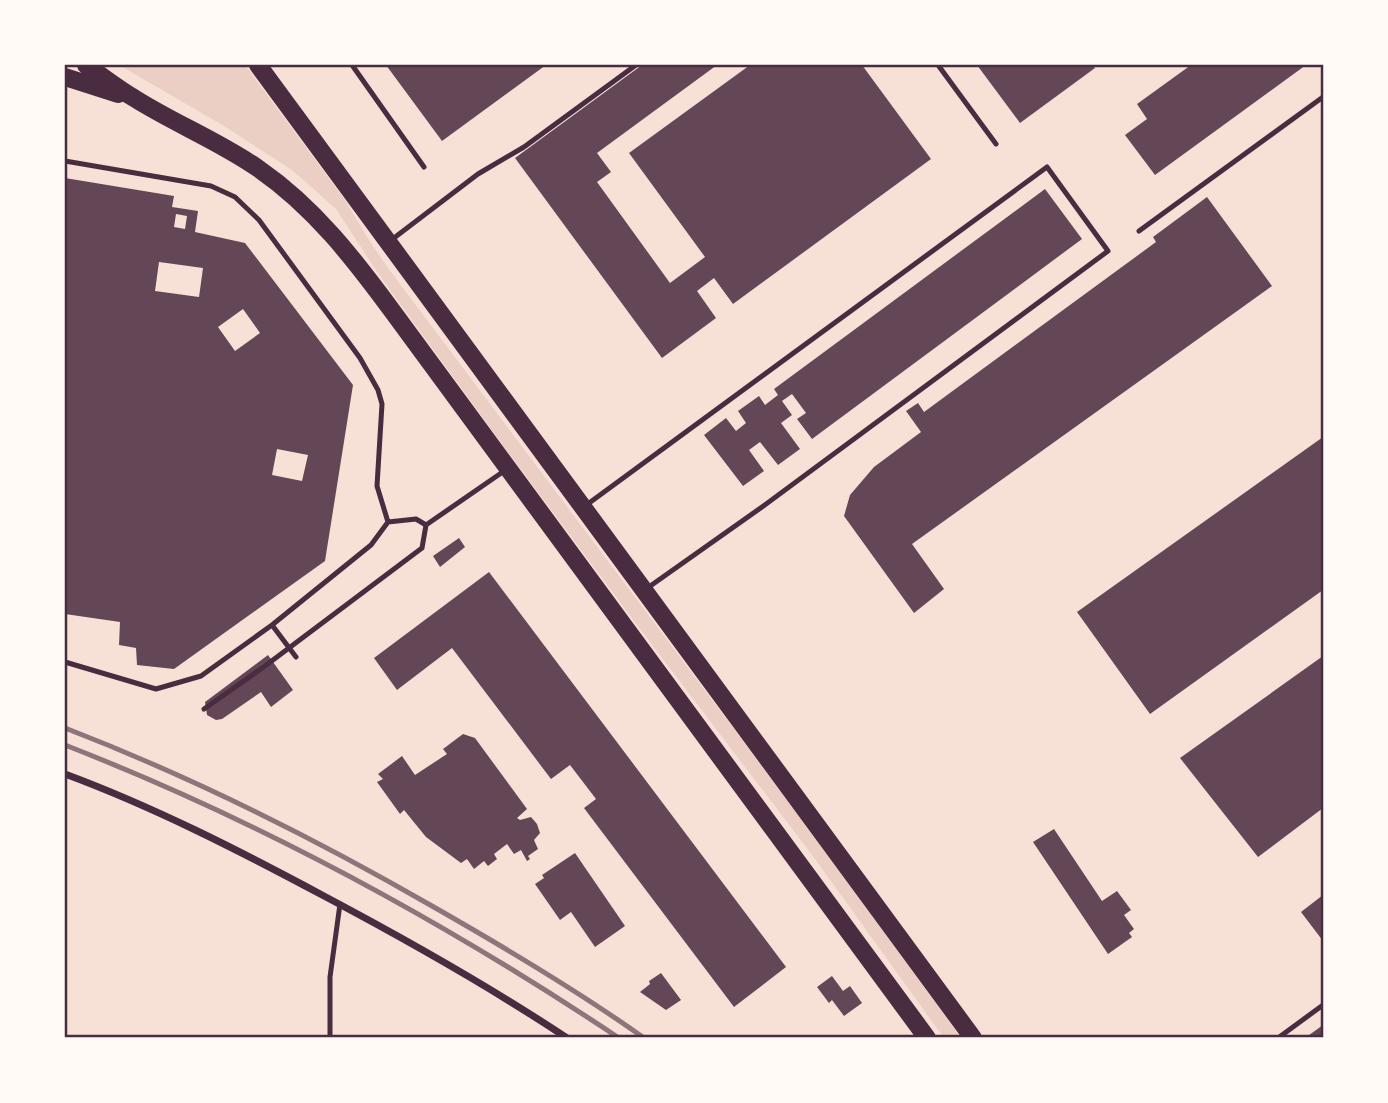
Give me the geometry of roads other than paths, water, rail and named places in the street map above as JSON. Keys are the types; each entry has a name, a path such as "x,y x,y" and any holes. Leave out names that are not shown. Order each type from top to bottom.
{"main road":[{"path":"86,65 135,99 237,154 318,218 364,274 928,1038"},
{"path":"258,65 973,1038"},
{"path":"65,77 135,99"}],"street":[{"path":"65,774 142,806 340,904 497,992 567,1038"}],"lane":[{"path":"352,65 424,167"},
{"path":"387,243 478,174 524,147 636,65"},
{"path":"938,65 996,144"},
{"path":"1139,232 1323,97"},
{"path":"65,161 211,186 235,197 259,220 360,358 378,390 382,404 377,486 388,522"},
{"path":"582,508 1047,167 1108,251 762,507 643,591"},
{"path":"204,709 422,548 426,525 508,468"},
{"path":"65,662 156,689 201,676 272,625 371,545 388,522 416,519 426,525"},
{"path":"272,625 296,657"},
{"path":"330,1038 330,977 340,904"},
{"path":"1278,1038 1323,1005"}],"railway":[{"path":"65,728 206,788 343,856 513,953 644,1038"},
{"path":"65,745 209,807 350,876 486,954 619,1038"}]}
